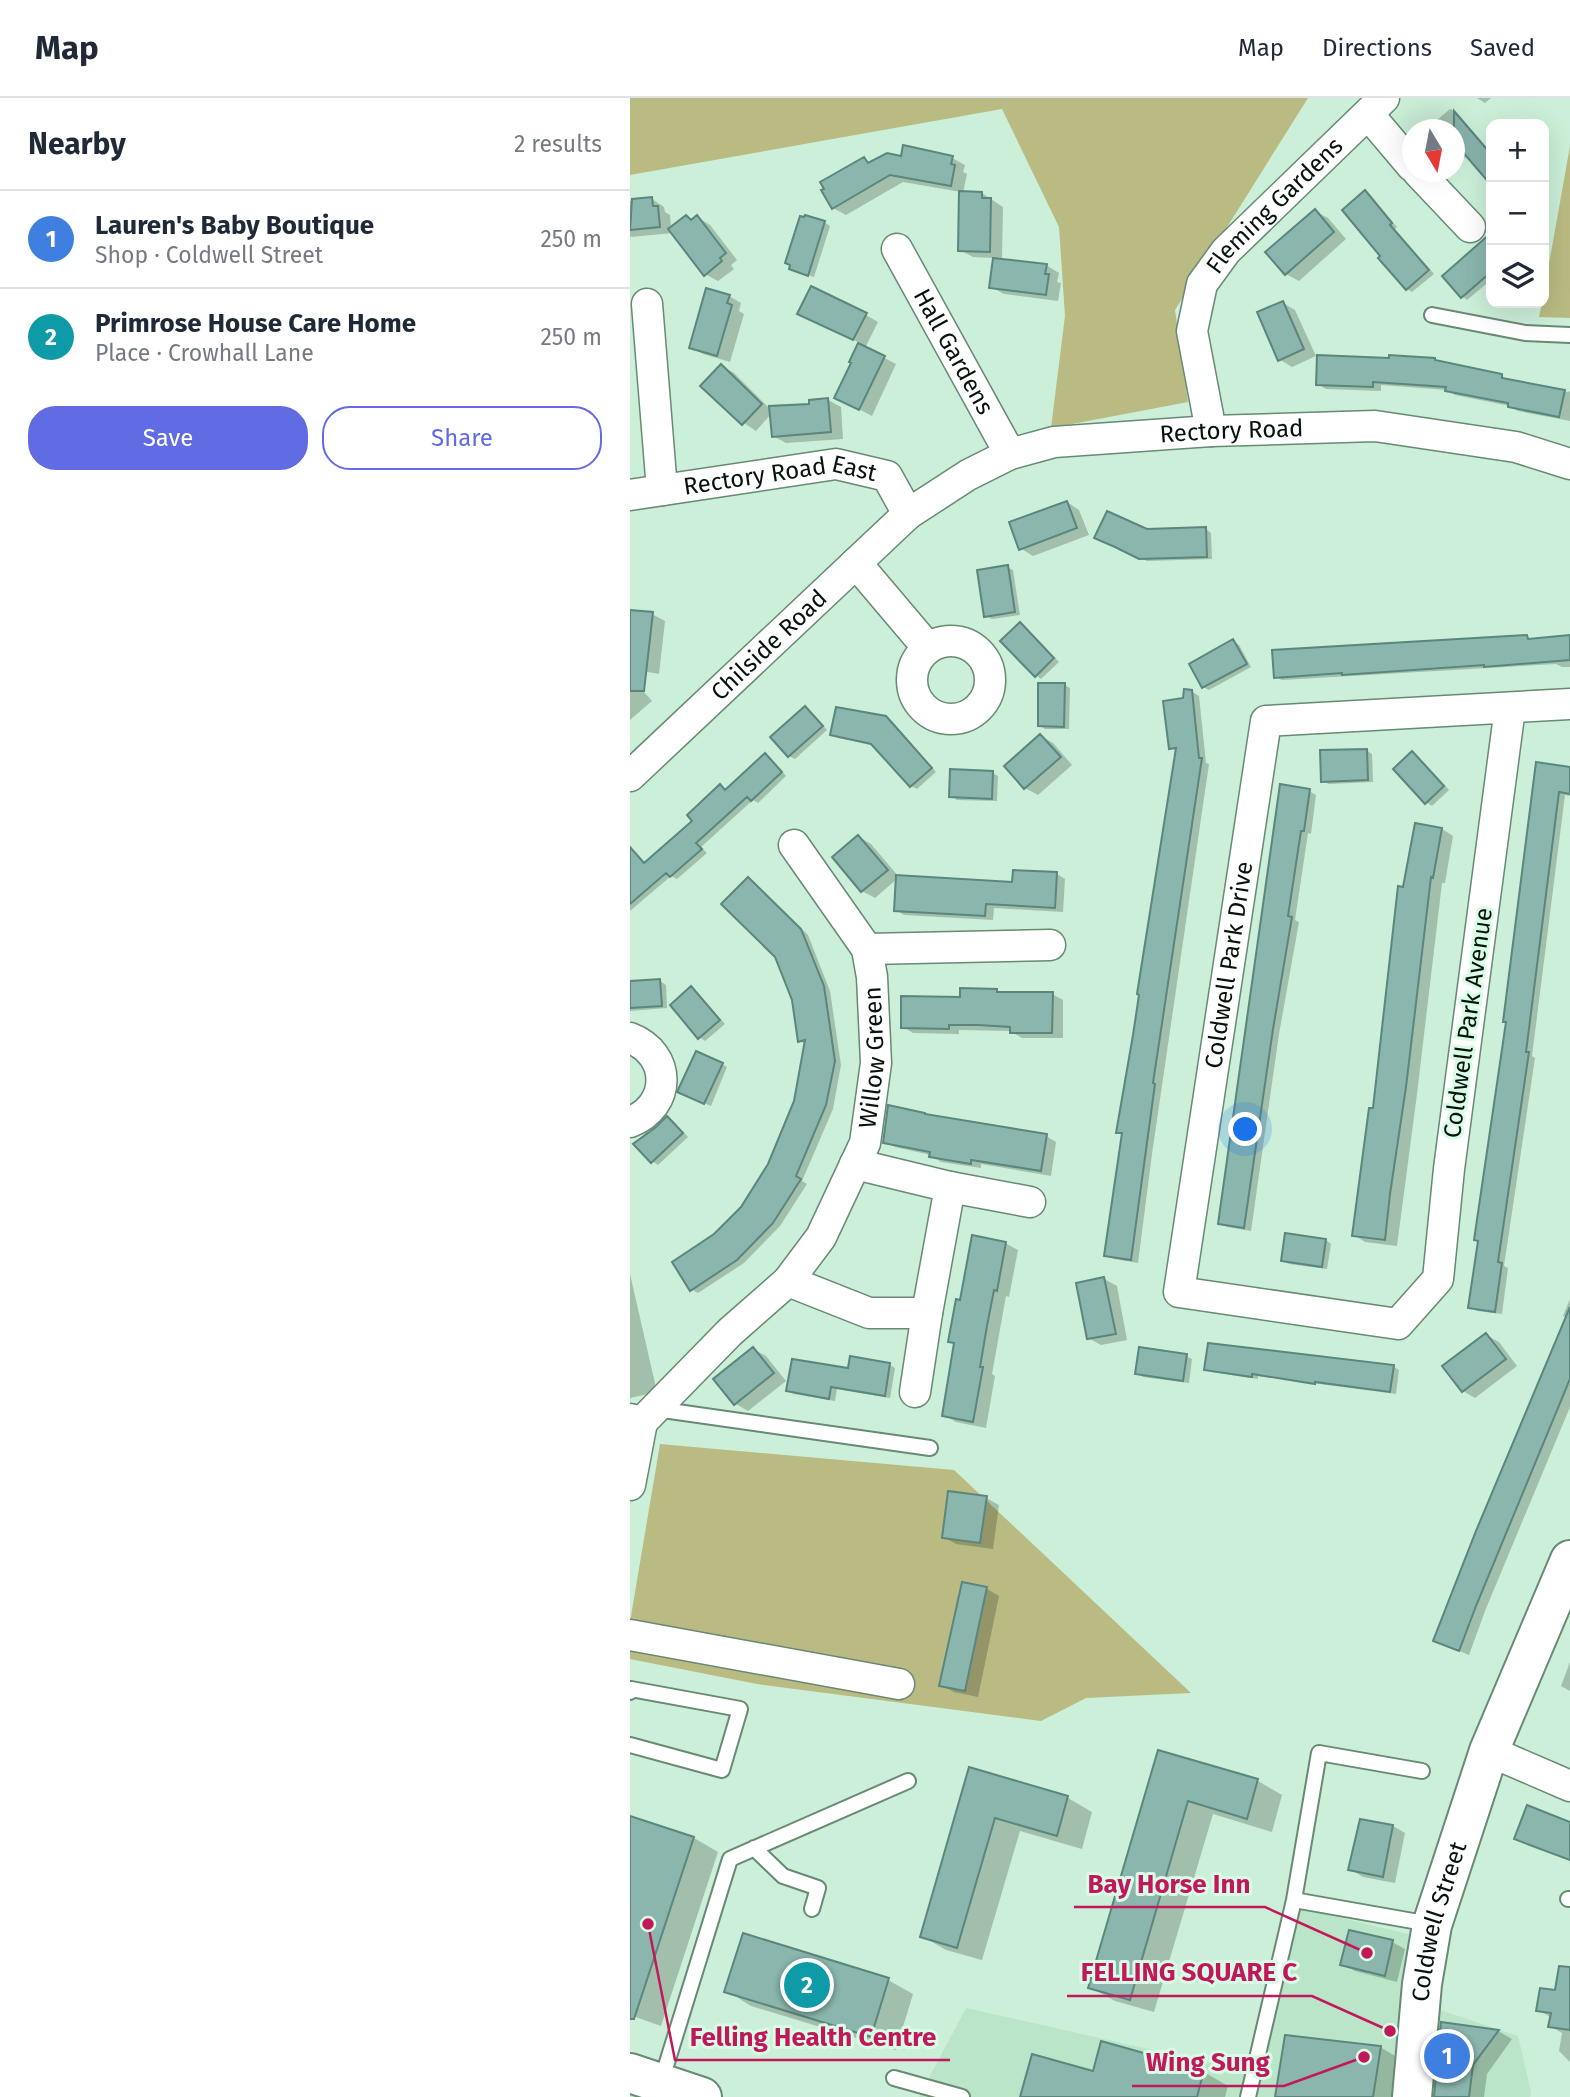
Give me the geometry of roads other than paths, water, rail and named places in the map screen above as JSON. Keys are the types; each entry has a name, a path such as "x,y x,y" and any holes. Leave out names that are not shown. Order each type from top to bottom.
{"street":[{"name":"Fleming Gardens","path":"1211,431 1192,331 1202,284 1226,251 1376,106 1402,149"},
{"path":"1427,182 1470,227"},
{"name":"Hall Gardens","path":"897,249 1010,454"},
{"path":"648,304 662,490"},
{"name":"Rectory Road","path":"908,514 968,475 1010,454 1054,442 1211,431 1375,426 1516,447 1570,464"},
{"name":"Rectory Road East","path":"630,495 836,464 887,477 908,514"},
{"name":"Chilside Road","path":"630,776 908,514"},
{"path":"856,563 928,648"},
{"name":"Coldwell Park Drive","path":"1398,1324 1179,1293 1266,720 1570,704"},
{"name":"Coldwell Park Avenue","path":"1398,1324 1438,1279 1449,1169 1510,708"},
{"name":"Willow Green","path":"636,1420 788,1281 821,1237 865,1143 876,1063 872,977 867,950 794,845"},
{"path":"867,950 1050,945"},
{"path":"630,1038 643,1043 654,1054 662,1077 660,1092 651,1109 630,1122"},
{"name":"Willow Green","path":"855,1164 950,1187 1030,1202"},
{"path":"915,1392 950,1187"},
{"path":"788,1281 869,1313 927,1313"},
{"path":"630,1485 636,1420"},
{"name":"Coldwell Street","path":"1412,2097 1422,1984 1432,1924 1489,1751 1570,1560"},
{"path":"630,1635 899,1684"},
{"path":"1489,1751 1570,1786"},
{"path":"645,2078 702,2097"}],"lane":[{"path":"1432,314 1525,333 1570,335"},
{"path":"636,1420 663,1410 930,1448"},
{"path":"630,1692 631,1689 740,1709 722,1770 630,1745"},
{"path":"1248,2097 1294,1900 1319,1753 1422,1772"},
{"path":"645,2078 730,1859 908,1781"},
{"path":"754,1848 783,1876 818,1888 812,1909"},
{"path":"1294,1900 1432,1924"},
{"path":"894,2078 962,2097"}],"place":[{"name":"Felling Health Centre","path":"648,1924"},
{"name":"Bay Horse Inn","path":"1367,1953"},
{"name":"Primrose House Care Home","path":"807,1985"},
{"name":"FELLING SQUARE C","path":"1390,2031"},
{"name":"Lauren's Baby Boutique","path":"1447,2056"},
{"name":"Wing Sung","path":"1364,2057"}]}
